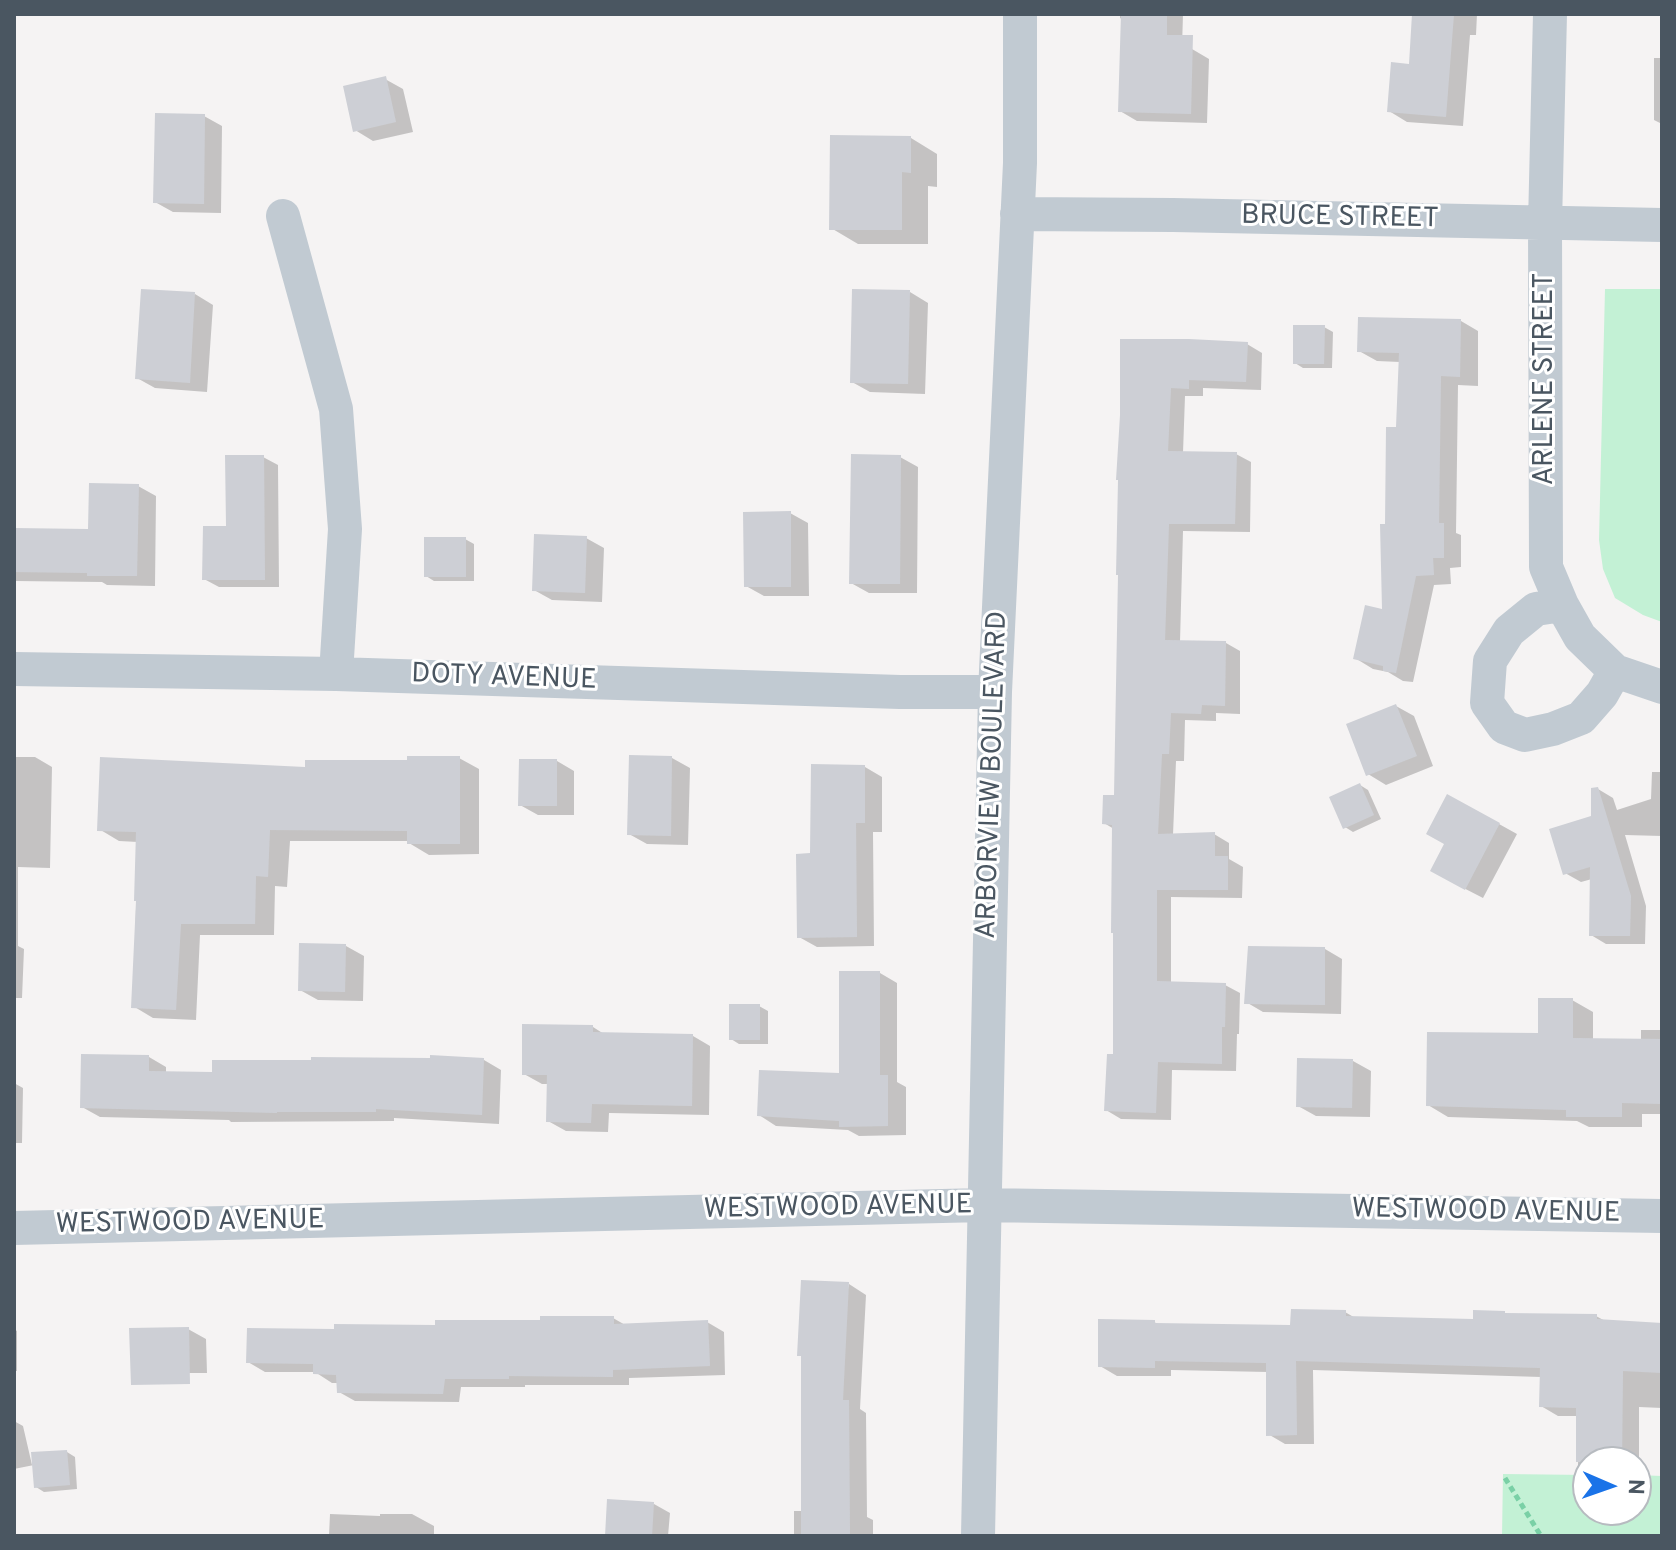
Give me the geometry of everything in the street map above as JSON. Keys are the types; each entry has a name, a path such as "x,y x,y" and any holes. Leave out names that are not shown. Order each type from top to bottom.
{"street":[{"name":"ARBORVIEW BOULEVARD","path":"978,1536 995,692 1020,163 1020,14"},
{"name":"ARLENE STREET","path":"1550,14 1545,224 1546,567 1580,637 1615,671 1662,687"},
{"name":"BRUCE STREET","path":"1017,214 1662,225"},
{"path":"283,216 336,409 345,529 336,674"},
{"path":"1562,605 1536,609 1509,631 1490,661 1487,703 1504,727 1525,735 1581,718 1602,694 1615,671"},
{"name":"DOTY AVENUE","path":"14,669 336,674 885,692 995,692"},
{"name":"WESTWOOD AVENUE","path":"14,1228 984,1205 1662,1216"}],"path":[{"path":"1505,1478 1541,1536"}],"green space":[{"path":"1605,289 1662,289 1662,622 1643,615 1615,598 1603,569 1599,540"},
{"path":"1503,1474 1572,1475 1572,1526 1652,1526 1652,1476 1662,1476 1662,1536 1502,1536"}],"building":[{"path":"1121,14 1167,14 1167,35 1193,35 1191,114 1118,112"},
{"path":"1412,14 1454,14 1446,117 1387,112 1391,62 1409,64"},
{"path":"386,76 396,122 353,132 343,86"},
{"path":"155,113 205,114 204,204 153,203"},
{"path":"830,135 911,136 911,173 902,172 902,230 829,230"},
{"path":"141,289 195,292 190,383 135,379"},
{"path":"852,289 910,290 908,384 850,383"},
{"path":"1358,317 1461,319 1460,377 1441,376 1439,523 1444,523 1444,558 1433,558 1434,575 1416,576 1396,673 1383,671 1383,666 1353,659 1365,605 1382,609 1380,524 1385,524 1386,427 1396,427 1399,353 1357,352"},
{"path":"1293,325 1325,325 1324,364 1293,364"},
{"path":"1120,339 1248,342 1246,382 1189,380 1189,389 1171,388 1168,451 1237,452 1235,524 1169,524 1165,640 1226,641 1225,706 1202,705 1201,714 1171,713 1169,754 1162,754 1158,834 1215,832 1215,856 1228,856 1228,890 1157,890 1157,981 1226,983 1222,1064 1158,1062 1156,1113 1104,1111 1107,1054 1113,1054 1113,933 1112,825 1102,824 1103,795 1114,795"},
{"path":"851,454 901,455 900,584 849,584"},
{"path":"225,455 264,455 265,580 202,580 203,526 226,526"},
{"path":"89,483 139,484 137,576 14,572 14,528 88,529"},
{"path":"791,511 791,587 744,587 743,512"},
{"path":"534,534 587,536 585,593 532,591"},
{"path":"424,537 466,537 466,577 424,577"},
{"path":"1396,704 1417,756 1366,776 1346,724"},
{"path":"629,755 672,756 671,836 627,835"},
{"path":"407,756 460,756 460,844 407,844 407,831 270,830 268,877 256,876 255,924 181,924 176,1010 131,1008 136,832 97,831 100,757 305,767 305,760 407,760"},
{"path":"519,759 557,759 557,806 518,806"},
{"path":"811,764 865,765 865,823 856,823 857,937 797,938 796,854 810,853"},
{"path":"1360,783 1374,815 1343,829 1329,797"},
{"path":"1598,787 1631,896 1630,936 1589,936 1590,867 1563,875 1549,829 1591,816 1591,788"},
{"path":"1447,794 1500,823 1465,890 1430,871 1444,844 1426,834"},
{"path":"299,943 346,944 345,992 298,991"},
{"path":"1248,946 1325,947 1325,1005 1244,1004"},
{"path":"839,971 880,971 880,1075 888,1075 888,1126 839,1127 839,1121 757,1116 759,1070 839,1073"},
{"path":"1538,998 1573,998 1573,1038 1662,1039 1662,1104 1622,1103 1622,1117 1566,1117 1566,1110 1426,1106 1427,1032 1538,1033"},
{"path":"729,1004 760,1004 760,1040 729,1040"},
{"path":"522,1024 593,1025 593,1032 693,1034 692,1106 592,1104 591,1123 546,1122 547,1075 522,1075"},
{"path":"81,1054 149,1055 149,1071 212,1072 212,1060 430,1058 430,1055 484,1058 482,1115 376,1109 376,1112 277,1113 80,1108"},
{"path":"1297,1058 1353,1059 1352,1108 1296,1107"},
{"path":"801,1280 849,1282 843,1400 849,1400 850,1536 801,1536 801,1356 797,1356"},
{"path":"1291,1309 1346,1310 1346,1316 1473,1319 1473,1310 1597,1314 1597,1319 1662,1323 1662,1373 1623,1371 1622,1446 1576,1446 1576,1408 1539,1407 1540,1368 1296,1361 1297,1435 1266,1436 1266,1363 1155,1361 1155,1368 1098,1367 1098,1319 1290,1325"},
{"path":"540,1316 614,1316 614,1324 708,1320 710,1366 613,1370 613,1377 445,1379 443,1394 337,1393 336,1375 313,1374 313,1364 246,1363 247,1328 334,1329 334,1324 435,1325 435,1320 540,1320"},
{"path":"189,1327 190,1384 131,1385 129,1328"},
{"path":"67,1450 70,1485 34,1488 31,1452"},
{"path":"607,1499 654,1502 652,1536 605,1536"}]}
